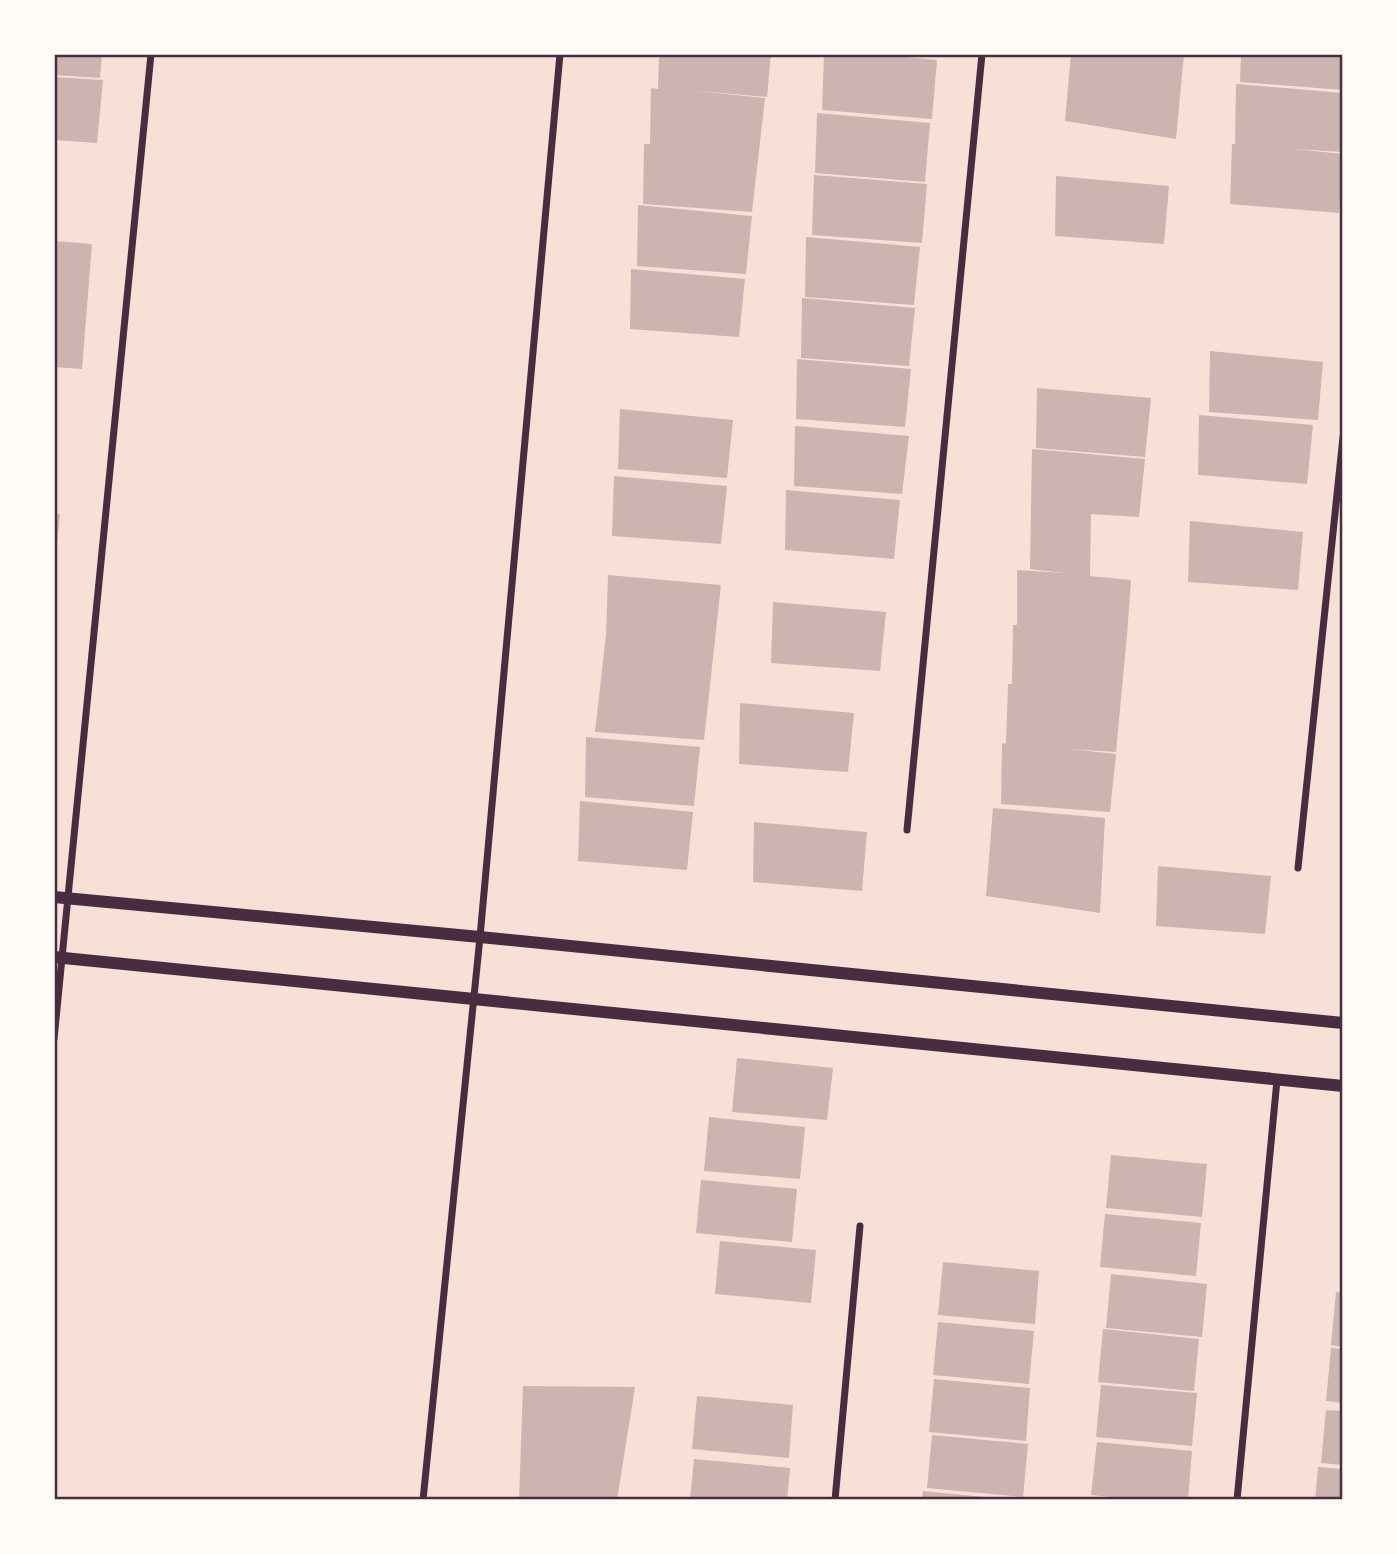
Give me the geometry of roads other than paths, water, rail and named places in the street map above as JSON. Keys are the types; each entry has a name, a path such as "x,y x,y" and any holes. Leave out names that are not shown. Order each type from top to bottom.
{"street":[{"path":"54,1039 58,958 68,899 151,54"},
{"path":"423,1500 480,937 560,54"},
{"path":"907,830 982,54"},
{"path":"1298,868 1343,437"},
{"path":"54,897 1343,1023"},
{"path":"58,958 1343,1087"},
{"path":"1237,1500 1277,1080"},
{"path":"835,1500 860,1226"}]}
